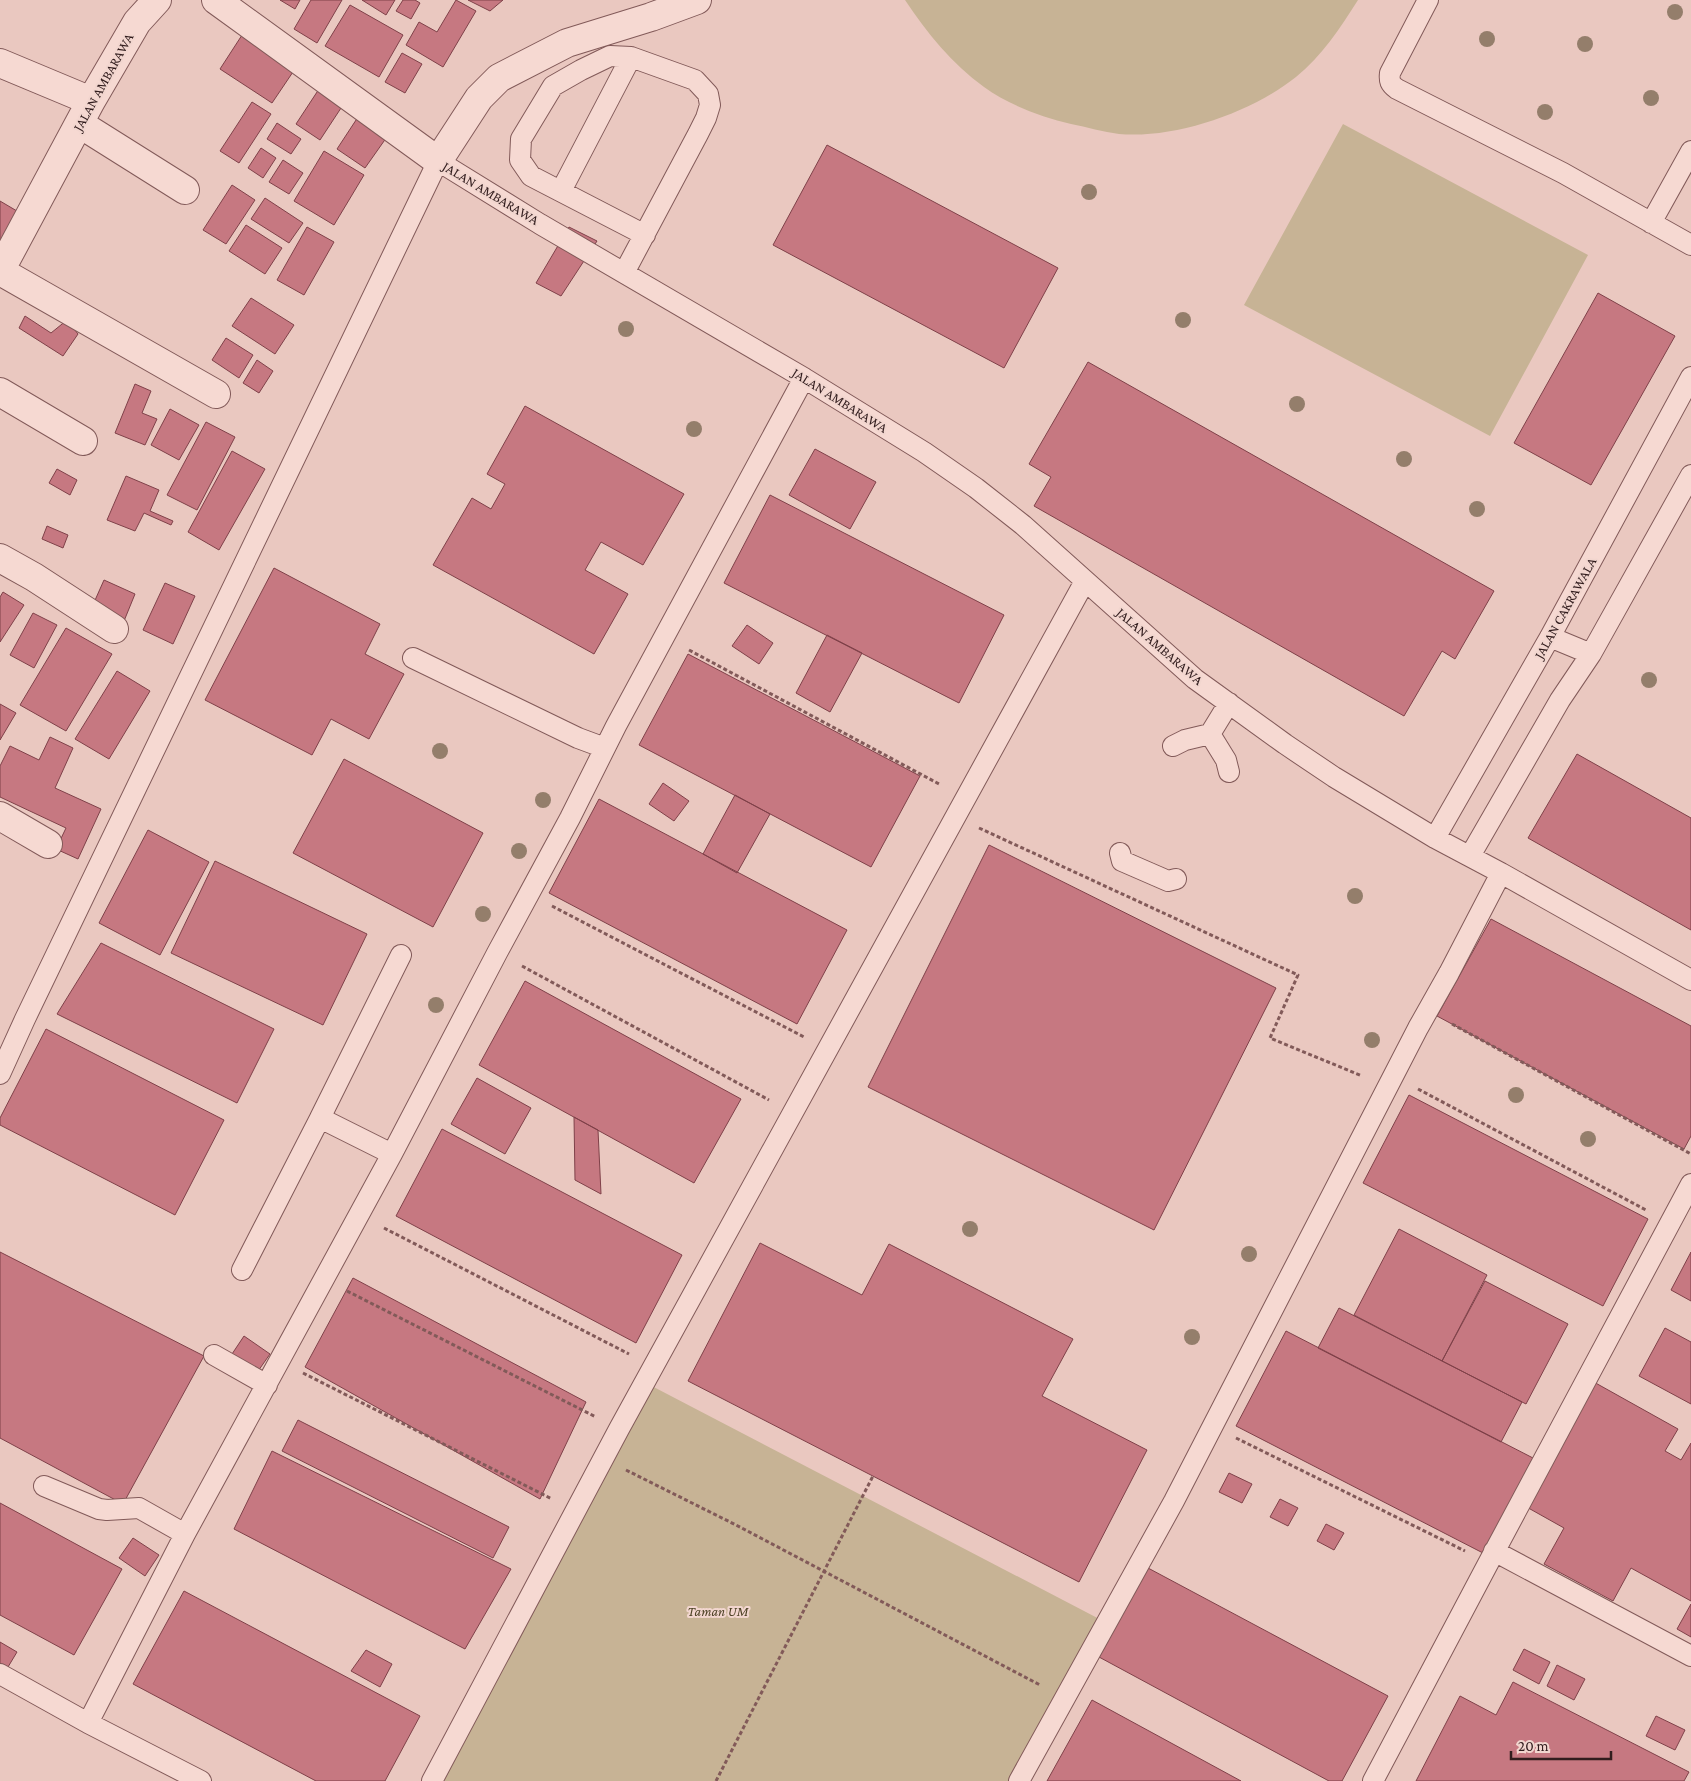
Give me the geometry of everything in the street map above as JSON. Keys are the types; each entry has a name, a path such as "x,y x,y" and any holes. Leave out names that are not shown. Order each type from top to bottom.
{"street":[{"name":"JALAN AMBARAWA","path":"0,271 85,112 137,22 157,0"},
{"name":"JALAN AMBARAWA","path":"216,0 438,161"},
{"path":"438,161 479,98 499,78 568,42 650,17 697,0"},
{"path":"0,63 85,112 185,190"},
{"path":"0,271 216,394"},
{"path":"0,392 83,441"},
{"path":"0,558 34,577 114,629"},
{"path":"0,816 48,844"}],"lane":[{"path":"1428,0 1390,72 1389,80 1391,84 1397,89 1563,172 1691,245"},
{"path":"624,273 645,235 706,118 710,105 708,94 695,80 631,57 610,56 553,86 522,139 520,160 532,176 645,235"},
{"path":"561,191 631,57"},
{"path":"1651,223 1691,151"},
{"name":"JALAN AMBARAWA","path":"438,161 804,378 924,452 1003,508 1195,679 1334,777 1435,838 1501,872 1691,980"},
{"path":"0,1074 241,568 438,161"},
{"name":"JALAN CAKRAWALA","path":"1435,838 1550,637 1691,377"},
{"path":"88,1723 185,1534 392,1154 604,748 804,378"},
{"path":"1470,856 1560,700 1591,654 1691,475"},
{"path":"432,1781 619,1429 1085,581"},
{"path":"1550,637 1591,654"},
{"path":"414,658 578,738 604,748"},
{"path":"1173,746 1185,740 1210,734 1229,703"},
{"path":"1210,734 1226,760 1229,772"},
{"path":"1120,853 1122,861 1168,881 1176,879"},
{"path":"1019,1781 1174,1501 1390,1081 1501,872"},
{"path":"242,1270 401,955"},
{"path":"320,1118 392,1154"},
{"path":"1373,1781 1691,1184"},
{"path":"214,1355 267,1385"},
{"path":"44,1486 100,1509 139,1508 185,1534"},
{"path":"1491,1557 1691,1656"},
{"path":"0,1674 88,1723 201,1781"}],"path":[{"path":"664,637 966,799"},
{"path":"956,818 1298,975 1270,1038 1390,1081 1670,1223"},
{"path":"529,894 828,1050"},
{"path":"497,952 794,1113"},
{"path":"1428,1010 1691,1154"},
{"path":"359,1215 653,1367"},
{"path":"324,1279 619,1429"},
{"path":"280,1362 575,1511"},
{"path":"1213,1426 1491,1557"},
{"path":"603,1459 824,1571 1065,1698"},
{"path":"716,1781 873,1476"}],"green space":[{"path":"905,0 1358,0 1314,60 1296,77 1278,90 1236,112 1188,127 1165,132 1119,134 1037,114 1004,99 984,87 961,68 931,36"},
{"path":"1343,124 1588,255 1490,436 1244,305"},
{"name":"Taman UM","path":"646,1383 1107,1623 1021,1781 435,1781"}],"building":[{"path":"280,0 300,0 295,9"},
{"path":"311,0 342,0 317,43 294,29"},
{"path":"362,0 395,0 386,15"},
{"path":"403,0 415,0 420,3 411,19 396,11"},
{"path":"456,0 476,11 443,67 406,45 419,22 437,32"},
{"path":"468,0 503,0 490,11"},
{"path":"350,5 403,35 379,77 325,46"},
{"path":"244,32 297,66 272,103 220,69"},
{"path":"402,53 422,64 405,93 385,82"},
{"path":"319,89 343,105 320,140 296,124"},
{"path":"252,102 271,114 239,163 220,151"},
{"path":"360,114 389,134 365,168 337,149"},
{"path":"277,123 301,139 291,154 267,139"},
{"path":"827,145 1058,268 1004,368 773,245"},
{"path":"261,148 276,158 263,178 248,168"},
{"path":"324,151 364,175 334,225 294,201"},
{"path":"283,160 303,173 289,194 269,182"},
{"path":"232,185 255,200 226,244 203,230"},
{"path":"265,198 303,223 289,243 251,219"},
{"path":"0,201 22,214 0,251"},
{"path":"246,225 282,248 265,274 229,251"},
{"path":"307,227 334,242 304,295 277,280"},
{"path":"569,227 597,241 561,296 536,283"},
{"path":"1598,293 1675,336 1591,485 1514,443"},
{"path":"251,298 294,325 275,354 232,326"},
{"path":"25,316 51,333 67,320 78,334 63,356 19,328"},
{"path":"226,338 253,355 239,378 212,360"},
{"path":"257,360 273,371 259,393 243,383"},
{"path":"1088,362 1494,591 1455,659 1442,651 1404,716 1034,506 1051,477 1029,464"},
{"path":"135,384 151,391 142,413 157,419 145,445 115,433"},
{"path":"525,406 684,494 643,565 601,542 585,570 628,594 594,654 433,565 472,498 491,509 505,484 487,474"},
{"path":"170,409 199,425 179,460 151,445"},
{"path":"206,422 235,437 197,510 167,495"},
{"path":"815,449 876,482 850,529 789,495"},
{"path":"232,451 265,469 219,550 188,532"},
{"path":"57,469 77,480 70,495 49,483"},
{"path":"126,476 159,490 150,511 173,521 171,525 144,513 135,531 107,520"},
{"path":"770,495 1004,615 959,703 724,583"},
{"path":"47,526 68,535 63,548 42,539"},
{"path":"274,568 380,624 365,654 404,674 369,739 331,719 312,755 205,700"},
{"path":"104,580 135,594 124,621 92,607"},
{"path":"165,583 195,596 173,644 143,630"},
{"path":"3,592 24,605 0,642 0,597"},
{"path":"33,613 57,625 34,668 10,655"},
{"path":"747,625 773,643 759,664 732,646"},
{"path":"66,628 112,654 66,731 20,705"},
{"path":"827,635 862,653 830,712 796,693"},
{"path":"688,654 920,776 871,867 639,745"},
{"path":"117,671 150,691 109,759 75,739"},
{"path":"0,704 16,713 0,740"},
{"path":"50,737 73,748 55,788 101,809 78,859 56,849 66,828 0,797 0,766 10,746 39,760"},
{"path":"1577,754 1691,818 1691,930 1528,838"},
{"path":"344,759 483,833 433,927 293,853"},
{"path":"663,783 689,801 674,821 649,804"},
{"path":"735,795 770,814 737,873 703,854"},
{"path":"599,799 847,930 797,1024 549,893"},
{"path":"148,830 209,862 160,955 99,923"},
{"path":"989,845 1276,988 1154,1230 868,1087"},
{"path":"215,861 367,934 323,1025 171,953"},
{"path":"1491,919 1691,1026 1691,1136 1684,1149 1437,1016"},
{"path":"101,943 274,1029 237,1103 57,1014"},
{"path":"525,981 741,1099 694,1183 479,1065"},
{"path":"46,1029 224,1120 175,1215 0,1125 0,1118"},
{"path":"477,1078 531,1108 505,1154 451,1124"},
{"path":"1409,1095 1648,1219 1603,1306 1363,1183"},
{"path":"574,1117 598,1130 601,1194 575,1180"},
{"path":"442,1129 682,1255 636,1343 396,1216"},
{"path":"1399,1229 1487,1275 1442,1361 1354,1315"},
{"path":"760,1243 862,1295 889,1244 1073,1339 1042,1396 1147,1450 1079,1582 688,1381"},
{"path":"0,1252 204,1356 123,1504 0,1438"},
{"path":"1691,1252 1691,1301 1671,1290"},
{"path":"353,1278 586,1402 540,1499 305,1367"},
{"path":"1485,1281 1568,1324 1526,1404 1442,1361"},
{"path":"1339,1308 1522,1402 1501,1442 1318,1348"},
{"path":"1665,1328 1691,1342 1691,1404 1639,1376"},
{"path":"1286,1331 1533,1458 1483,1553 1236,1426"},
{"path":"244,1336 270,1354 256,1374 230,1357"},
{"path":"1592,1381 1678,1429 1665,1451 1681,1460 1691,1443 1691,1601 1631,1568 1613,1601 1544,1564 1564,1528 1523,1505"},
{"path":"298,1420 509,1527 493,1558 282,1451"},
{"path":"272,1451 511,1569 465,1649 234,1529"},
{"path":"1229,1473 1252,1484 1242,1503 1219,1492"},
{"path":"1280,1499 1298,1508 1288,1526 1270,1517"},
{"path":"0,1503 122,1569 74,1655 0,1615"},
{"path":"1326,1524 1344,1533 1334,1550 1317,1541"},
{"path":"133,1538 159,1555 145,1576 119,1558"},
{"path":"1148,1568 1388,1696 1342,1781 1329,1781 1099,1657"},
{"path":"184,1591 420,1716 385,1781 316,1781 133,1684"},
{"path":"1691,1604 1691,1637 1677,1629"},
{"path":"0,1642 17,1652 5,1672 0,1669"},
{"path":"1524,1649 1550,1662 1539,1684 1513,1670"},
{"path":"366,1650 392,1664 380,1687 351,1671"},
{"path":"1557,1665 1585,1679 1574,1700 1547,1686"},
{"path":"1513,1682 1689,1772 1684,1781 1416,1781 1460,1696 1496,1715"},
{"path":"1092,1700 1241,1781 1047,1781"},
{"path":"1656,1716 1685,1730 1675,1750 1646,1736"}]}
